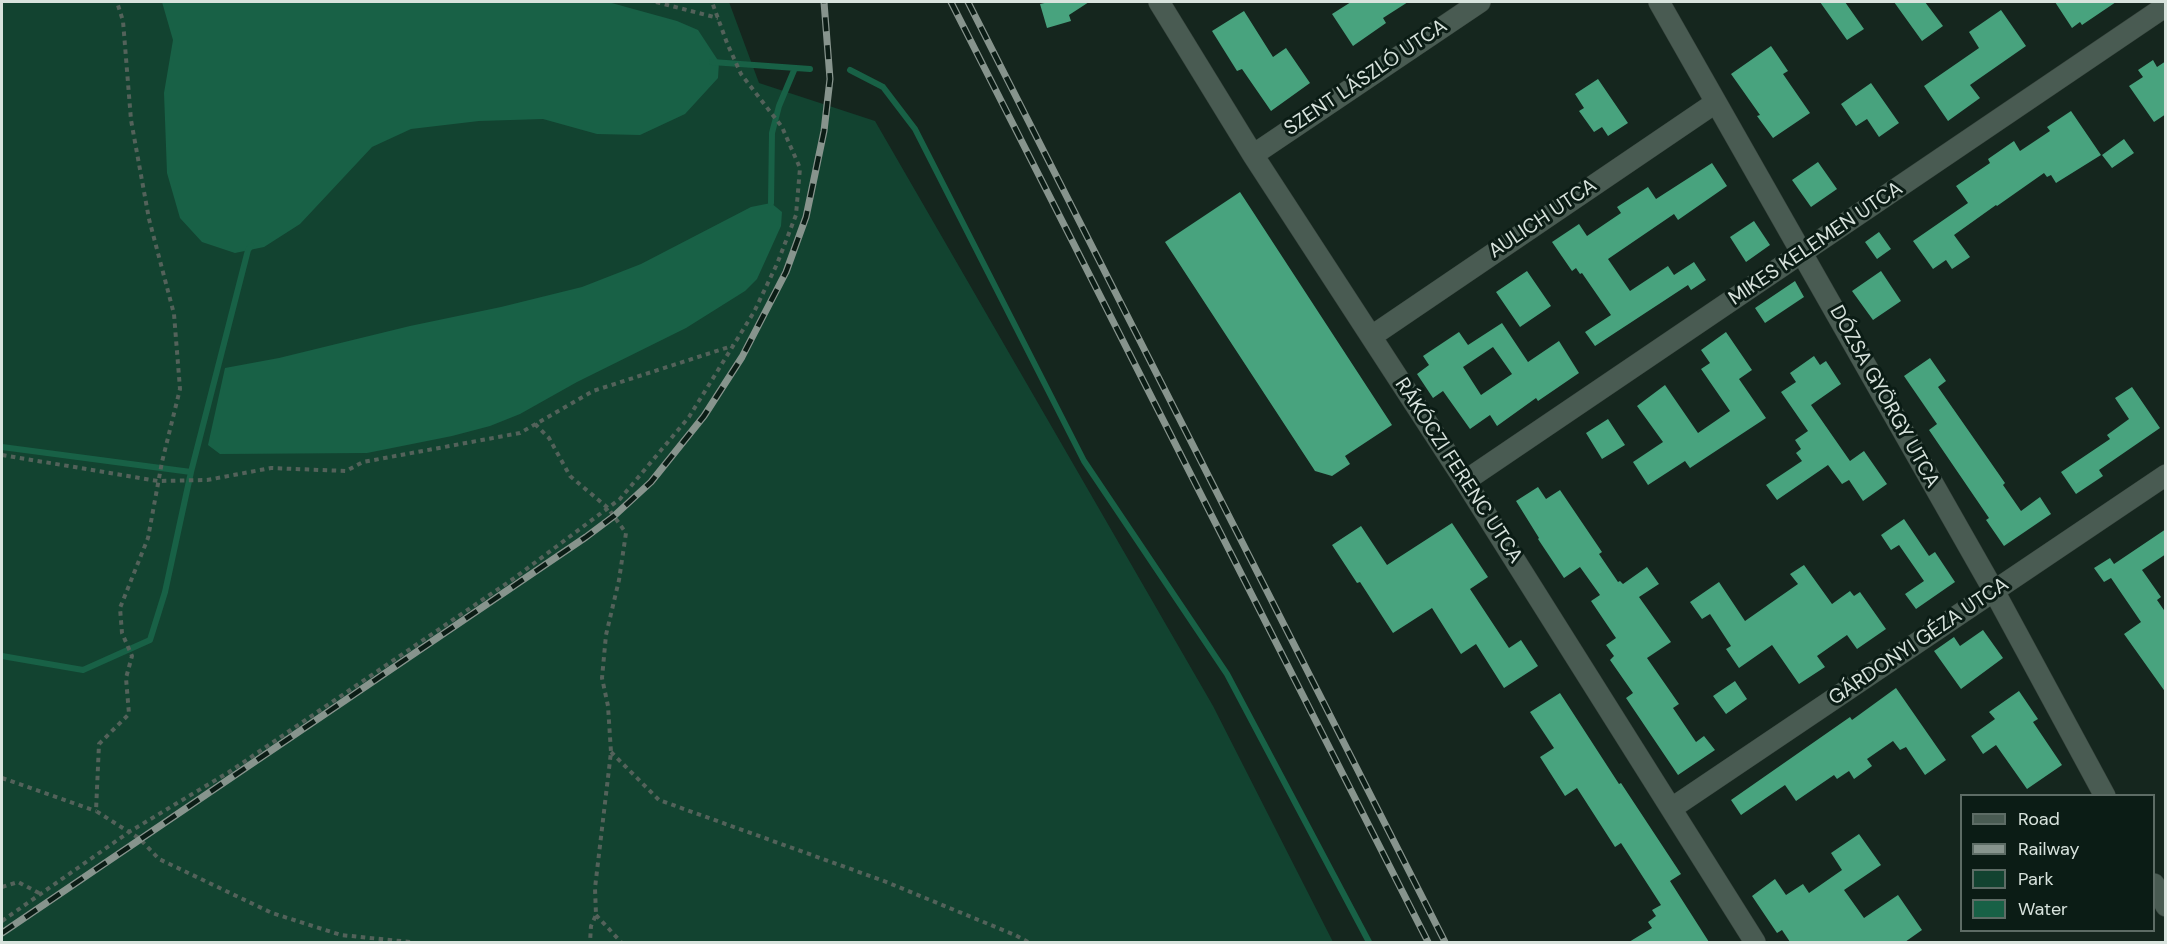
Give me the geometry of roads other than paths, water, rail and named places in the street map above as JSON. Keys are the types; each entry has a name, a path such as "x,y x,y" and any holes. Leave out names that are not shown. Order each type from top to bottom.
{"street":[{"name":"RÁKÓCZI FERENC UTCA","path":"1159,2 1253,155 1465,481 1755,942"},
{"name":"SZENT LÁSZLÓ UTCA","path":"1253,155 1480,2"},
{"name":"DÓZSA GYÖRGY UTCA","path":"1659,2 1994,591 2104,794"},
{"name":"MIKES KELEMEN UTCA","path":"1465,481 2166,6"},
{"name":"AULICH UTCA","path":"1372,336 1715,103"},
{"name":"GÁRDONYI GÉZA UTCA","path":"1672,808 2166,475"},
{"path":"2155,886 2166,906"}],"water":[{"path":"162,2 608,2 677,21 698,30 719,62 718,78 685,114 640,135 597,134 543,119 479,121 411,129 372,147 300,224 264,247 235,253 202,242 180,218 167,173 164,93 173,40"},
{"path":"771,203 782,212 781,226 757,279 745,291 686,328 577,382 520,414 490,426 452,436 367,453 220,454 208,445 225,368 279,358 582,287 641,264 751,207"}],"waterway":[{"path":"712,62 810,69"},
{"path":"771,203 772,133 779,106 795,68"},
{"path":"850,70 883,87 915,129 1084,461 1227,674 1369,942"},
{"path":"2,656 83,670 150,640 165,592 191,472 248,250 251,246"},
{"path":"2,447 191,472"}],"railway":[{"path":"2,933 586,537 614,516 651,482 704,416 742,357 786,272 806,217 824,131 830,79 824,2"},
{"path":"951,2 1428,942"},
{"path":"968,2 1445,942"}]}
